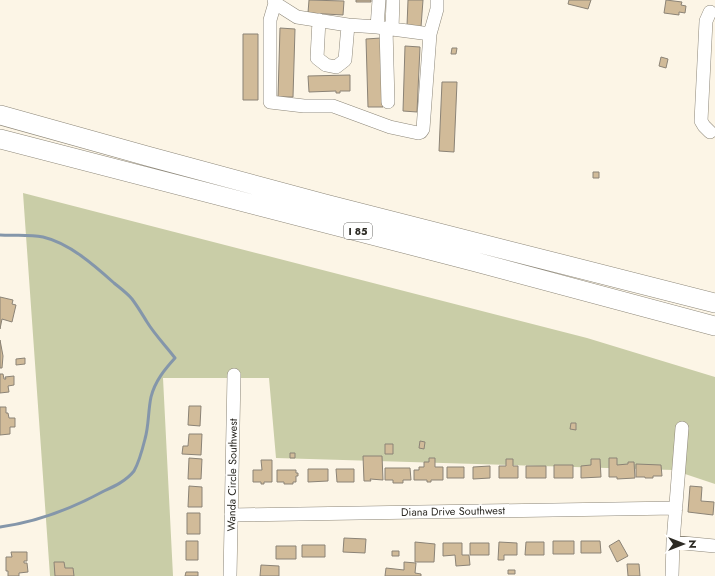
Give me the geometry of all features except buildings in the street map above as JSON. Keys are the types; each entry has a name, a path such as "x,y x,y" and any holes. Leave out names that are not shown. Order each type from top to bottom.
{"highway":[{"name":"I 85","path":"0,115 326,204 715,303"},
{"name":"I 85","path":"0,139 468,260 715,326"}],"street":[{"path":"379,0 385,28 388,102"},
{"path":"385,28 393,0"},
{"path":"430,34 348,25 297,17 274,2 270,20 270,102 304,106 333,106 390,127 418,133 421,132 423,129 430,34 437,8 437,0"},
{"path":"710,132 701,121 706,21 712,8"},
{"path":"319,20 317,58 326,66 336,67 345,60 348,25"},
{"name":"Wanda Circle Southwest","path":"230,576 234,374"},
{"path":"672,576 673,542 682,428"},
{"name":"Diana Drive Southwest","path":"231,515 676,508"},
{"path":"673,542 715,546"}],"green space":[{"path":"23,193 587,338 715,377 715,484 673,470 276,458 269,378 163,378 173,576 50,576"}],"waterway":[{"path":"0,235 43,237 72,249 130,297 153,331 175,358 161,376 153,391 144,442 137,464 131,475 116,485 79,504 54,514 27,522 0,527"}]}
